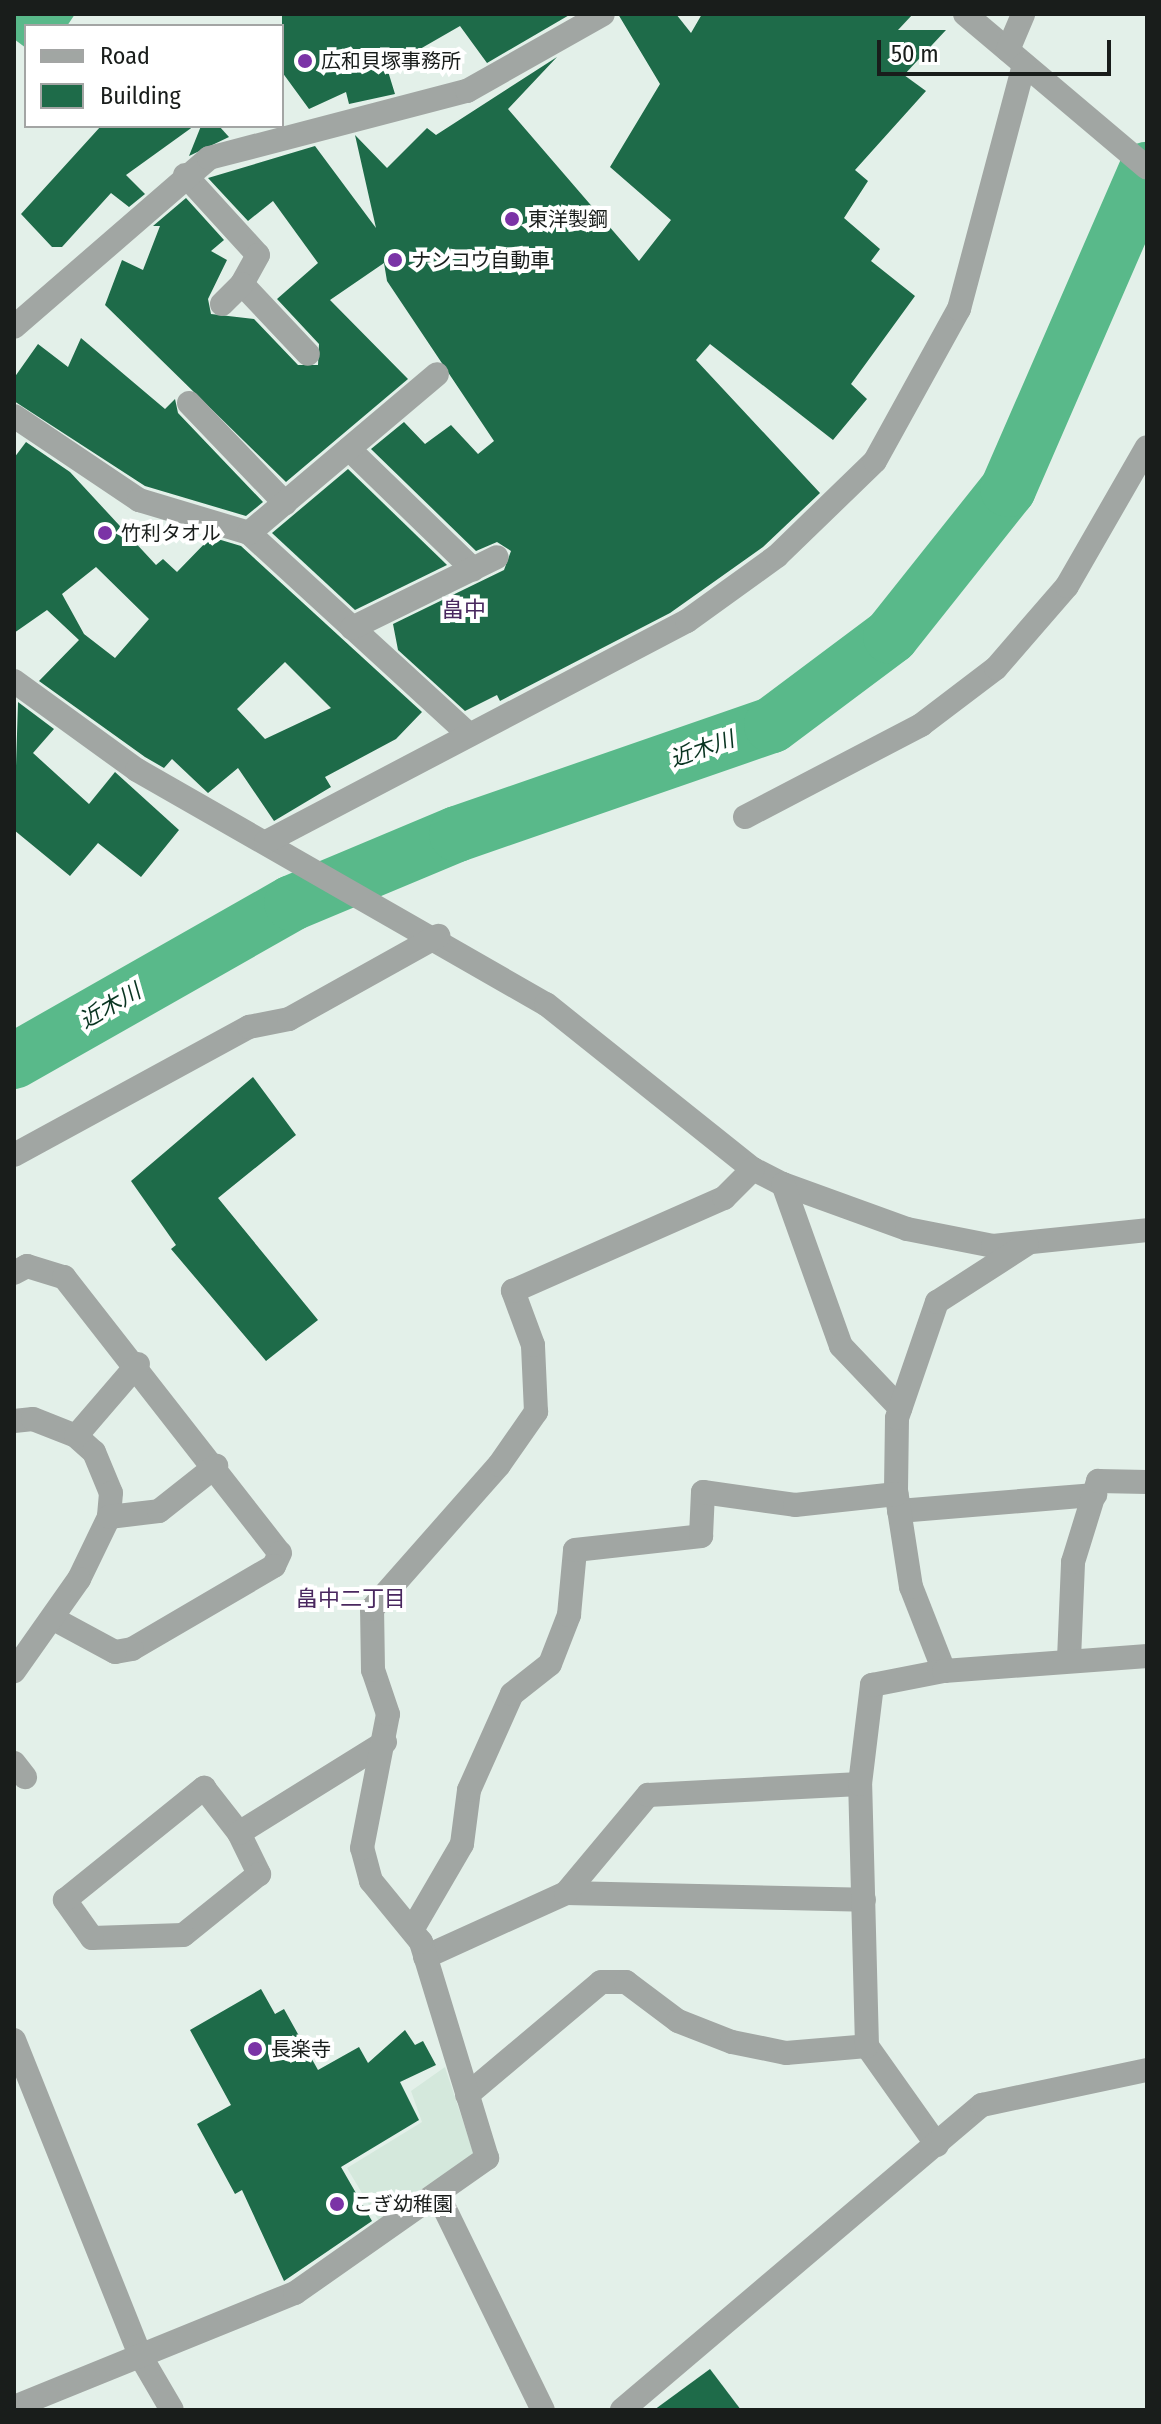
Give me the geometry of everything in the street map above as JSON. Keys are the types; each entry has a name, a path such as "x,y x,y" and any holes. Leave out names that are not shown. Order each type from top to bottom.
{"street":[{"path":"14,327 185,175 255,142 480,86 603,14"},
{"path":"965,14 1147,168"},
{"path":"272,845 468,734 687,621 777,556 875,461 959,309 1023,63 1023,14"},
{"path":"185,175 258,255 242,284 222,304"},
{"path":"242,284 308,354"},
{"path":"249,533 437,374"},
{"path":"189,403 285,503"},
{"path":"14,416 139,500 249,533 468,734"},
{"path":"745,817 921,725 996,668 1067,586 1147,447"},
{"path":"349,449 473,569"},
{"path":"352,628 497,557"},
{"path":"14,681 137,770 430,933 546,1004 753,1169 783,1184 952,1241 1027,1244 1147,1230"},
{"path":"14,1155 249,1027 289,1019 430,933"},
{"path":"14,2407 87,2372 141,2357 295,2293 487,2158 425,1957 412,1930 371,1881 362,1848 388,1714 368,1634 372,1609 508,1454 536,1412 533,1345 513,1291 724,1198 753,1169"},
{"path":"783,1184 841,1346 900,1408"},
{"path":"944,1671 911,1587 897,1503 900,1408 937,1302 1027,1244"},
{"path":"14,1273 27,1266 64,1277 138,1364 277,1543 274,1566 132,1649 115,1652 54,1619"},
{"path":"76,1436 138,1364"},
{"path":"14,1421 33,1419 76,1436 106,1472 109,1517 54,1619 14,1671"},
{"path":"109,1517 159,1511 216,1466"},
{"path":"1069,1659 1073,1562 1098,1481 1147,1482"},
{"path":"412,1930 462,1844 469,1790 512,1694 550,1664 569,1615 575,1550 701,1536 703,1492 795,1505 1095,1495"},
{"path":"937,2145 867,2046 860,1784 872,1685 944,1671 1069,1659 1147,1656"},
{"path":"239,1833 385,1742"},
{"path":"425,1957 566,1893 648,1795 860,1784"},
{"path":"204,1788 239,1833 259,1874 183,1935 92,1938 65,1900 204,1788"},
{"path":"566,1893 864,1900"},
{"path":"467,2095 601,1982 626,1982 678,2021 732,2042 786,2053 867,2046"},
{"path":"14,2040 141,2357 172,2410"},
{"path":"622,2410 982,2105 1147,2070"},
{"path":"438,2195 543,2410"}],"shaded area":[{"path":"14,14 75,14 68,24 24,24 24,46 14,39"},
{"path":"445,2067 474,2154 380,2223 347,2168 422,2122 411,2091"}],"building":[{"path":"282,14 571,14 487,63 460,26 387,68 395,94 349,104 346,92 309,109 284,75"},
{"path":"618,14 676,14 691,33 702,14 913,14 898,30 946,30 904,75 926,91 855,170 868,181 844,218 880,249 871,261 915,296 851,384 867,399 833,440 710,344 696,360 820,493 763,547 670,613 500,701 497,695 465,711 398,650 393,624 504,570 511,551 497,542 476,551 371,449 404,422 425,444 451,425 478,454 494,441 387,281 384,263 330,300 408,379 286,482 105,305 122,260 143,270 160,226 153,226 186,198 224,240 211,251 227,260 208,299 211,314 254,319 298,365 318,365 319,344 277,299 318,263 273,201 248,221 208,178 315,146 376,228 355,135 387,168 427,128 436,135 557,57 508,109 639,261 671,220 610,167 660,84"},
{"path":"99,128 191,128 126,175 145,194 129,207 111,193 62,247 52,247 21,214"},
{"path":"200,128 221,128 229,137 189,156"},
{"path":"81,338 165,409 175,399 178,413 263,502 246,516 145,486 14,401 14,378 38,344 68,367"},
{"path":"26,442 70,472 156,565 163,559 177,572 211,537 241,546 422,712 396,739 325,777 331,787 274,821 238,768 208,793 172,759 164,768 145,757 39,681 79,640 47,610 14,633 14,458","holes":["96,567 149,619 115,658 84,634 62,594","285,662 331,708 265,739 237,709"]},
{"path":"348,469 447,565 355,610 272,533"},
{"path":"18,702 54,729 33,753 89,804 115,772 179,830 141,877 98,843 70,876 14,830"},
{"path":"253,1077 296,1135 218,1198 318,1320 266,1361 171,1249 176,1245 131,1181"},
{"path":"261,1989 275,2014 284,2009 318,2070 359,2047 368,2063 405,2030 415,2045 423,2041 436,2065 400,2082 419,2120 341,2167 372,2221 284,2281 242,2190 235,2194 197,2124 231,2105 190,2030"},
{"path":"710,2369 741,2410 654,2410"}],"waterway":[{"name":"近木川","path":"14,1061 292,903 457,834 772,725 891,636 1008,489 1147,170"}],"place":[{"name":"広和貝塚事務所","path":"305,61"},
{"name":"東洋製鋼","path":"512,219"},
{"name":"ナンコウ自動車","path":"395,260"},
{"name":"竹利タオル","path":"105,533"},
{"name":"長楽寺","path":"255,2049"},
{"name":"こぎ幼稚園","path":"337,2204"}],"district":[{"name":"畠中","path":"464,610"},
{"name":"畠中二丁目","path":"351,1599"}]}
